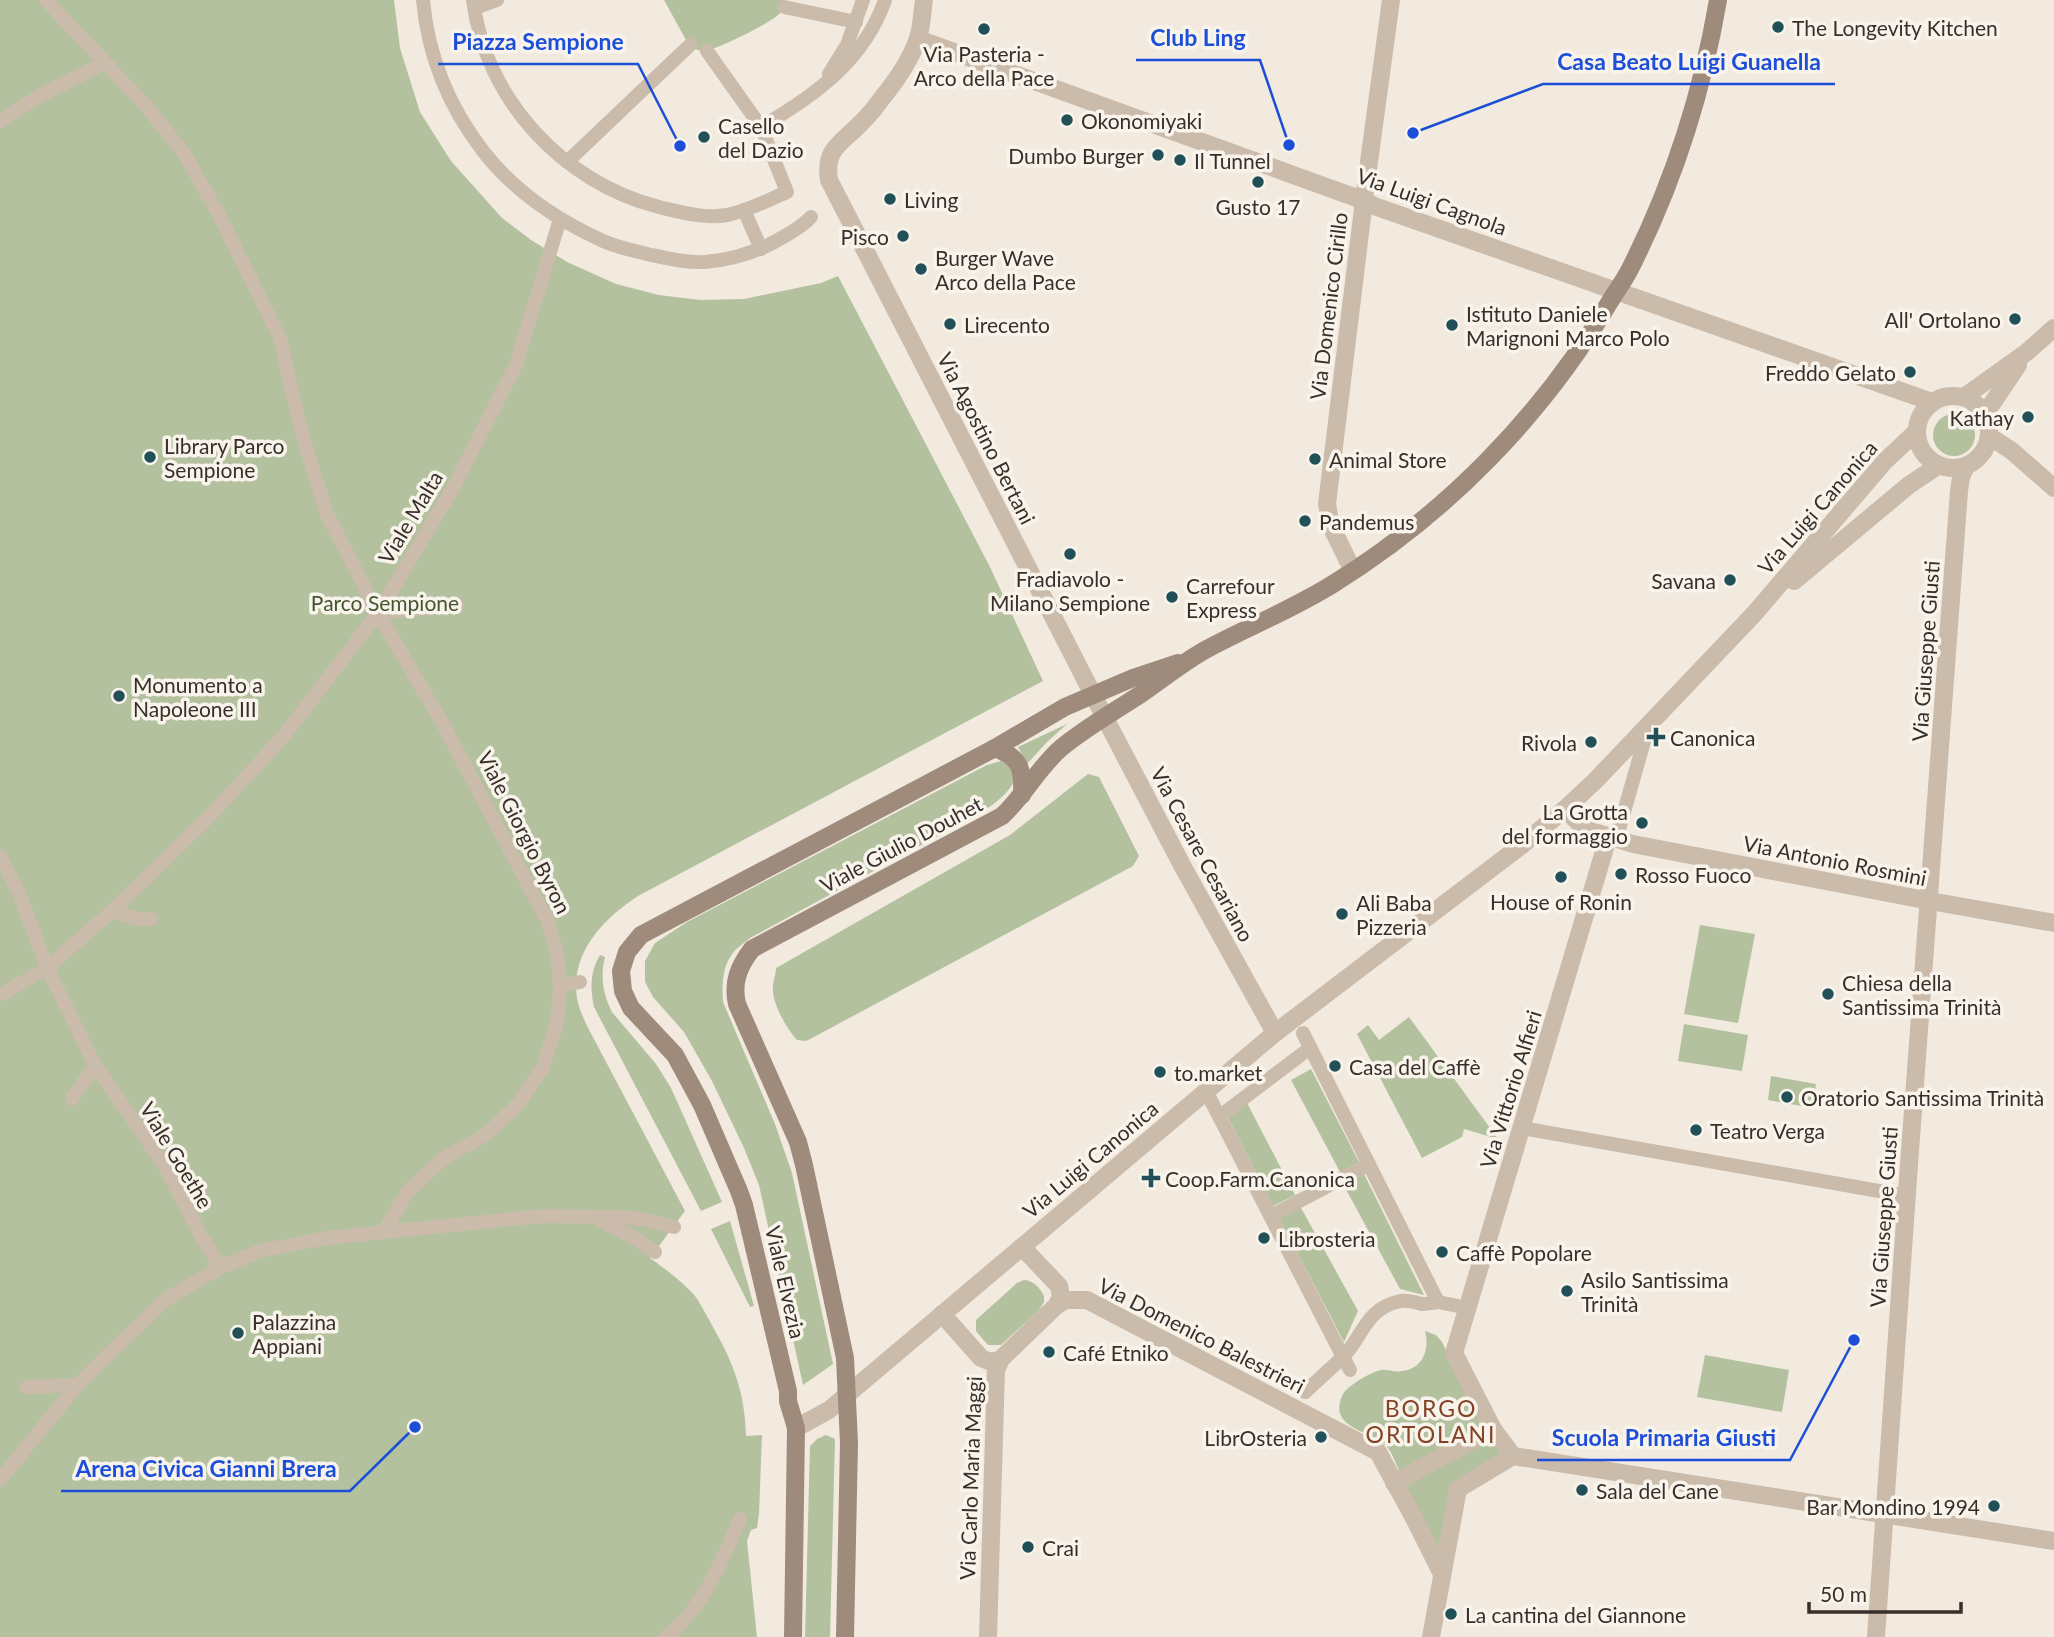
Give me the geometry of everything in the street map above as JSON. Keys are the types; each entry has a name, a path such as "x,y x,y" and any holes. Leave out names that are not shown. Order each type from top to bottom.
{"main road":[{"path":"995,748 1065,707 1151,671 1188,660 1331,586 1423,520 1466,482 1506,441 1577,353 1630,270 1681,150 1698,95 1718,0"},
{"name":"Viale Giulio Douhet","path":"739,969 752,949 1002,816 1063,747 1188,660"},
{"path":"995,748 1007,752 1020,766 1023,775 1022,795"},
{"name":"Viale Elvezia","path":"793,1637 796,1428 742,1198 702,1105 675,1055 631,1008 623,991 621,971 627,953 641,935 995,748"},
{"name":"Viale Elvezia","path":"739,969 734,990 737,1004 798,1142 845,1358 849,1443 845,1637"}],"street":[{"name":"Viale Giorgio Byron","path":"46,0 147,107 183,152 223,222 280,338 299,424 327,514 377,613 443,724 547,920 557,953 560,986 557,1024 543,1067 519,1103 487,1134 444,1158 408,1191 384,1231"},
{"path":"423,0 433,56 460,119 484,153 510,180 560,219 603,242 671,260 704,262 737,257 761,249 800,227 811,217"},
{"path":"497,0 474,4 487,52 508,97 530,128 566,162 591,179 643,203 704,216 726,215 787,192 761,127 706,51"},
{"path":"809,95 825,80 847,45 863,0"},
{"path":"761,127 785,113 849,63 868,37 884,0"},
{"name":"Via Agostino Bertani","path":"924,0 918,39 902,70 882,98 860,124 843,138 830,156 829,180 1093,694"},
{"name":"Via Domenico Cirillo","path":"1353,571 1331,526 1328,504 1391,0"},
{"path":"784,6 856,22"},
{"name":"Via Luigi Cagnola","path":"918,39 1364,202 1932,402"},
{"path":"566,162 690,46"},
{"path":"0,121 43,94 104,63"},
{"path":"744,210 761,249"},
{"name":"Viale Malta","path":"0,995 47,968 112,911 209,817 283,737 377,613 453,488 516,365 560,219"},
{"path":"1964,397 2027,352 2054,328"},
{"path":"1985,414 2027,352"},
{"path":"1945,396 1964,397 1976,404 1985,414 1989,427 1987,444 1980,456 1966,466 1952,468 1939,465 1931,461 1919,444 1917,431 1921,415 1932,402 1945,396"},
{"name":"Via Luigi Canonica","path":"796,1428 830,1410 1275,1033 1522,845 1565,809 1648,727 1754,614 1885,461 1917,431"},
{"path":"1989,436 2012,451 2054,488"},
{"name":"Via Luigi Canonica","path":"1754,614 1909,485 1939,465"},
{"name":"Via Giuseppe Giusti","path":"1876,1637 1959,491 1966,466"},
{"path":"377,613 457,605"},
{"name":"Via Cesare Cesariano","path":"1093,694 1183,867 1275,1033"},
{"path":"1614,832 1648,727"},
{"name":"Via Antonio Rosmini","path":"1565,809 1585,829 1614,832 1642,846 2054,923"},
{"name":"Via Vittorio Alfieri","path":"1493,1429 1454,1353 1614,832"},
{"name":"Viale Goethe","path":"0,856 19,893 47,968 95,1065 164,1166 202,1238 222,1267"},
{"path":"112,911 137,919 151,919"},
{"path":"560,986 580,982"},
{"path":"1303,1033 1438,1302"},
{"path":"1220,1116 1310,1048"},
{"path":"72,1099 95,1065"},
{"path":"1206,1091 1350,1370"},
{"path":"1522,1128 1907,1196"},
{"path":"1270,1216 1369,1164"},
{"path":"0,1480 77,1385 165,1300 222,1267 260,1251 326,1238 542,1216 641,1219 674,1227"},
{"path":"595,1217 655,1252"},
{"path":"1001,1359 1057,1305 1060,1296 1059,1286 1022,1247"},
{"name":"Via Domenico Balestrieri","path":"1057,1305 1066,1300 1087,1300 1378,1452 1441,1574"},
{"path":"1306,1392 1352,1348 1373,1313 1402,1301 1424,1304 1438,1302 1458,1306"},
{"name":"Via Carlo Maria Maggi","path":"942,1314 981,1358 991,1362 1001,1359"},
{"name":"Via Carlo Maria Maggi","path":"988,1637 996,1373 1001,1359"},
{"path":"27,1387 77,1385"},
{"path":"1394,1483 1493,1429 1513,1456"},
{"path":"1431,1637 1458,1489 1513,1456 2054,1541"},
{"path":"666,1637 681,1625 706,1592 740,1519"}],"green space":[{"name":"Parco Sempione","path":"0,0 394,0 400,48 420,112 451,161 502,218 531,240 567,262 616,284 659,295 700,300 744,299 821,283 838,276 990,567 1043,681 638,896 601,927 584,952 579,966 576,982 579,1008 685,1211 650,1258 679,1280 698,1300 733,1367 741,1393 746,1436 762,1435 759,1514 757,1528 751,1530 747,1541 757,1637 0,1637"},
{"path":"664,0 785,0 781,12 773,19 730,42 704,51 694,48 686,40"},
{"path":"1954,414 1969,420 1975,435 1969,450 1954,456 1939,450 1933,435 1939,420"},
{"path":"1067,724 1046,743 1027,764 1018,747"},
{"path":"1001,761 1010,767 1014,781 1004,795 984,811 750,938 729,958 725,970 723,1002 775,1124 792,1173 833,1364 803,1385 759,1185 712,1081 684,1032 653,997 645,982 645,961 655,943 687,922 987,765"},
{"path":"1088,774 1099,777 1139,856 1133,866 812,1038 806,1041 797,1040 775,1003 773,987 776,968 1010,835"},
{"path":"1700,925 1755,934 1738,1023 1684,1014"},
{"path":"600,955 605,957 603,985 612,1012 656,1064 671,1088 722,1202 701,1211 594,1007 592,980"},
{"path":"1409,1017 1498,1139 1464,1129 1462,1137 1422,1158 1357,1034 1368,1025 1379,1040"},
{"path":"1684,1024 1748,1035 1742,1071 1678,1061"},
{"path":"1311,1069 1359,1162 1340,1172 1291,1080"},
{"path":"1771,1076 1816,1084 1812,1108 1768,1100"},
{"path":"1247,1103 1295,1195 1273,1206 1226,1114"},
{"path":"1364,1174 1424,1295 1400,1289 1343,1184"},
{"path":"1300,1206 1358,1311 1344,1342 1279,1218"},
{"path":"730,1221 754,1306 750,1307 711,1229"},
{"path":"1024,1280 1038,1287 1044,1296 1044,1302 1039,1310 1001,1345 988,1345 976,1331 976,1320 1017,1283"},
{"path":"1425,1331 1436,1335 1442,1342 1478,1415 1480,1426 1475,1433 1404,1471 1399,1470 1386,1446 1346,1422 1339,1407 1344,1392 1365,1376 1381,1370 1409,1369 1420,1362 1426,1345"},
{"path":"1705,1355 1789,1370 1782,1412 1697,1397"},
{"path":"826,1435 835,1439 830,1637 805,1637 810,1446"},
{"path":"1487,1442 1494,1443 1504,1456 1456,1484 1440,1558 1406,1485"}],"place":[{"name":"The Longevity Kitchen","path":"1778,27"},
{"name":"Via Pasteria - Arco della Pace","path":"984,29"},
{"name":"Okonomiyaki","path":"1067,120"},
{"name":"Casa Beato Luigi Guanella","path":"1413,133"},
{"name":"Casello del Dazio","path":"704,137"},
{"name":"Club Ling","path":"1289,145"},
{"name":"Piazza Sempione","path":"680,146"},
{"name":"Dumbo Burger","path":"1158,155"},
{"name":"Il Tunnel","path":"1180,160"},
{"name":"Gusto 17","path":"1258,182"},
{"name":"Living","path":"890,199"},
{"name":"Pisco","path":"903,236"},
{"name":"Burger Wave Arco della Pace","path":"921,269"},
{"name":"All' Ortolano","path":"2015,319"},
{"name":"Lirecento","path":"950,324"},
{"name":"Istituto Daniele Marignoni Marco Polo","path":"1452,325"},
{"name":"Freddo Gelato","path":"1910,372"},
{"name":"Kathay","path":"2028,417"},
{"name":"Library Parco Sempione","path":"150,457"},
{"name":"Animal Store","path":"1315,459"},
{"name":"Pandemus","path":"1305,521"},
{"name":"Fradiavolo - Milano Sempione","path":"1070,554"},
{"name":"Savana","path":"1730,580"},
{"name":"Carrefour Express","path":"1172,597"},
{"name":"Monumento a Napoleone III","path":"119,696"},
{"name":"Canonica","path":"1656,737"},
{"name":"Rivola","path":"1591,742"},
{"name":"La Grotta del formaggio","path":"1642,823"},
{"name":"Rosso Fuoco","path":"1621,874"},
{"name":"House of Ronin","path":"1561,877"},
{"name":"Ali Baba Pizzeria","path":"1342,914"},
{"name":"Chiesa della Santissima Trinità","path":"1828,994"},
{"name":"Casa del Caffè","path":"1335,1066"},
{"name":"to.market","path":"1160,1072"},
{"name":"Oratorio Santissima Trinità","path":"1787,1097"},
{"name":"Teatro Verga","path":"1696,1130"},
{"name":"Coop.Farm.Canonica","path":"1151,1178"},
{"name":"Librosteria","path":"1264,1238"},
{"name":"Caffè Popolare","path":"1442,1252"},
{"name":"Asilo Santissima Trinità","path":"1567,1291"},
{"name":"Palazzina Appiani","path":"238,1333"},
{"name":"Scuola Primaria Giusti","path":"1854,1340"},
{"name":"Café Etniko","path":"1049,1352"},
{"name":"Arena Civica Gianni Brera","path":"415,1427"},
{"name":"LibrOsteria","path":"1321,1437"},
{"name":"Sala del Cane","path":"1582,1490"},
{"name":"Bar Mondino 1994","path":"1994,1506"},
{"name":"Crai","path":"1028,1547"},
{"name":"La cantina del Giannone","path":"1451,1614"}],"district":[{"name":"BORGO ORTOLANI","path":"1431,1421"}]}
